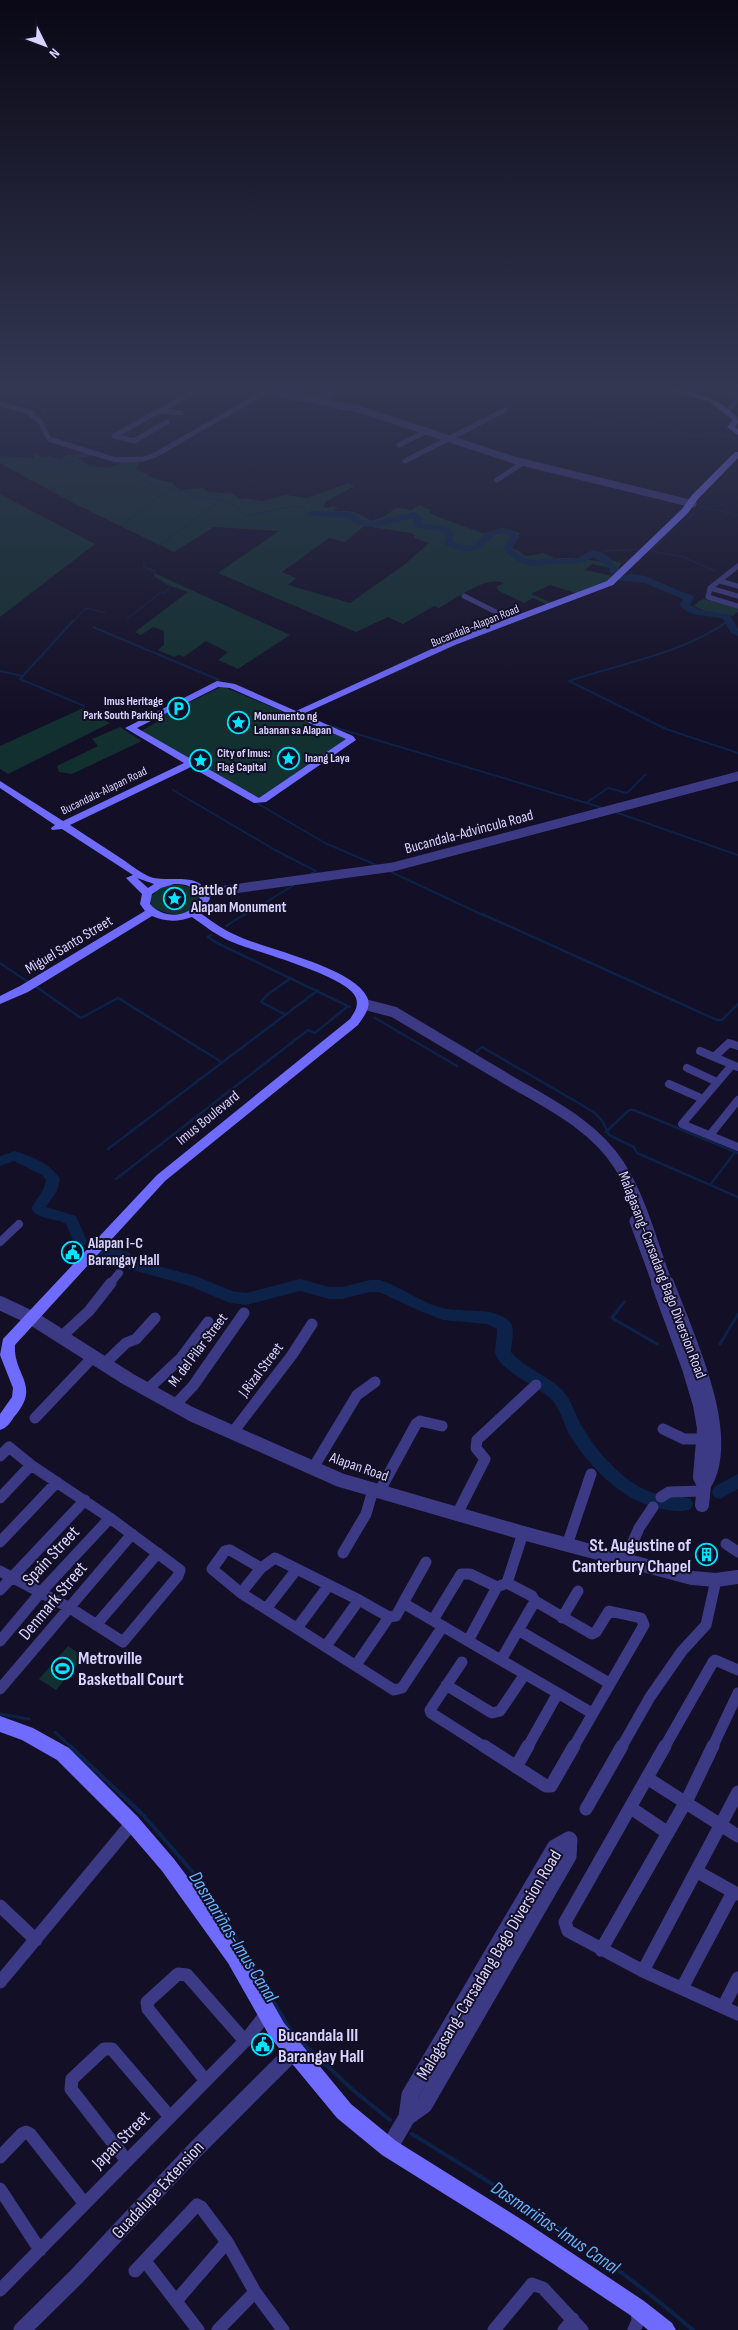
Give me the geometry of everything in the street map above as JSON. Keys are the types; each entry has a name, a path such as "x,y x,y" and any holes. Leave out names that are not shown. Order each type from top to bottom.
{"main road":[{"name":"Bucandala-Alapan Road","path":"294,715 429,653 613,581 698,498"},
{"name":"Bucandala-Alapan Road","path":"692,504 702,498"},
{"name":"Bucandala-Alapan Road","path":"373,679 389,678 465,642 577,600 584,593"},
{"path":"217,684 232,686 351,740 263,800 253,799 191,763 130,727 217,684"},
{"name":"Bucandala-Alapan Road","path":"58,827 191,763"},
{"path":"0,784 137,882 147,893 146,904 152,912 174,918 193,913 204,903 204,893 200,888 191,883 173,881 163,883 147,893"},
{"path":"0,792 144,878 163,883"},
{"name":"Miguel Santo Street","path":"0,1000 24,990 152,912"},
{"path":"193,913 235,939 342,979 357,991 363,1004"},
{"name":"Imus Boulevard","path":"0,1424 14,1405 19,1394 16,1385 4,1368 1,1360 3,1351 161,1178 354,1022 361,1013 363,1004"},
{"path":"1,1728 27,1734 63,1754 132,1823 168,1865 234,1956 266,2014 344,2111 389,2148 520,2230 637,2308 665,2330"}],"street":[{"path":"665,498 692,504"},
{"path":"738,566 710,588 708,597 738,606"},
{"path":"730,573 738,575"},
{"path":"720,580 738,586"},
{"path":"710,588 738,596"},
{"path":"464,596 510,620"},
{"name":"Bucandala-Advincula Road","path":"204,893 393,867 738,776"},
{"name":"Malagasang-Carsadang Bago Diversion Road","path":"363,1004 394,1012 564,1113 588,1131 618,1163 635,1199 698,1367 709,1404 714,1440 710,1479 704,1488"},
{"name":"Malagasang-Carsadang Bago Diversion Road","path":"386,1010 389,1015 559,1117 582,1134 602,1154 623,1188 689,1368 700,1405 704,1439 700,1477 704,1488 702,1505"},
{"path":"714,1057 729,1042 738,1046"},
{"path":"700,1051 735,1066 717,1082 682,1124 737,1144"},
{"path":"687,1068 717,1082"},
{"path":"669,1084 703,1099"},
{"path":"710,1135 738,1100"},
{"path":"0,1242 19,1224"},
{"path":"61,1337 89,1311 119,1274"},
{"name":"Alapan Road","path":"0,1303 32,1318 99,1361 175,1405 340,1480 523,1534 715,1585 738,1577"},
{"name":"M. del Pilar Street","path":"175,1405 193,1386 244,1313"},
{"path":"35,1418 99,1361 126,1343 136,1339 154,1318"},
{"path":"148,1389 180,1358 208,1322"},
{"name":"J.Rizal Street","path":"233,1432 292,1355 312,1324"},
{"path":"313,1468 357,1395 375,1382"},
{"path":"457,1514 485,1459 476,1448 477,1440 536,1385"},
{"path":"343,1553 366,1514 376,1491 416,1424 420,1421 442,1426"},
{"path":"663,1429 684,1439 704,1439"},
{"path":"0,1456 9,1447 31,1465 85,1500 180,1570 178,1576 123,1642 70,1608 0,1571"},
{"path":"0,1498 31,1465"},
{"path":"567,1545 591,1474"},
{"path":"0,1542 57,1482"},
{"path":"661,1497 669,1492 704,1488"},
{"path":"0,1590 85,1500"},
{"path":"625,1560 640,1528 653,1507"},
{"name":"Spain Street","path":"0,1641 41,1592 110,1518"},
{"name":"Denmark Street","path":"0,1689 132,1534"},
{"path":"468,1641 502,1585 523,1534"},
{"path":"726,1544 738,1552"},
{"path":"261,1568 230,1550 225,1551 212,1569 241,1593 394,1690 402,1688 438,1623 462,1574 470,1574 532,1596 535,1601 592,1634 596,1632 609,1611 640,1618 644,1625 551,1786 546,1786 432,1716 430,1710 462,1662"},
{"path":"96,1625 158,1553"},
{"path":"241,1593 261,1568 274,1558 389,1617 396,1616 426,1562"},
{"path":"266,1609 297,1569"},
{"path":"297,1628 329,1585"},
{"path":"586,1809 650,1697 682,1652 706,1625 710,1617 715,1585"},
{"path":"562,1618 578,1591"},
{"path":"326,1646 359,1600"},
{"path":"501,1660 535,1601"},
{"path":"403,1603 592,1713"},
{"path":"356,1665 389,1617"},
{"path":"518,1630 609,1683"},
{"path":"738,1670 715,1660 565,1922 565,1927 568,1931 602,1950 643,1971 738,2014"},
{"path":"446,1685 492,1713 496,1713 500,1711 525,1674"},
{"path":"516,1767 558,1693"},
{"path":"602,1950 685,1804 738,1693"},
{"path":"648,1778 685,1804 738,1836"},
{"path":"643,1971 738,1792"},
{"path":"631,1808 668,1833"},
{"path":"2,1976 36,1940 132,1823"},
{"name":"Malagasang-Carsadang Bago Diversion Road","path":"389,2148 408,2117 424,2105 439,2080 568,1856 569,1840 556,1848 410,2096 408,2117"},
{"path":"682,1988 736,1893 696,1871"},
{"path":"0,1906 36,1940"},
{"path":"206,2081 148,2009 147,2002 178,1974 187,1975 245,2041"},
{"path":"723,2007 738,1978"},
{"name":"Japan Street","path":"0,2290 245,2041 266,2014"},
{"path":"127,2161 71,2089 72,2079 104,2049 112,2049 170,2117"},
{"name":"Guadalupe Extension","path":"22,2330 76,2277 193,2152 294,2051"},
{"path":"0,2157 26,2132 30,2134 85,2204"},
{"path":"0,2188 40,2250"},
{"path":"198,2330 176,2301 140,2266 197,2205 201,2207 227,2242 255,2292 283,2330"},
{"path":"176,2301 227,2242"},
{"path":"494,2330 532,2284 543,2288 573,2326"},
{"path":"218,2330 255,2292"},
{"path":"634,2330 638,2321 637,2308"}],"green space":[{"path":"0,498 7,498 95,544 0,617"},
{"path":"63,498 238,498 262,501 275,498 332,498 326,501 323,507 333,506 338,508 334,510 360,514 372,521 383,517 395,509 411,510 419,505 431,510 429,512 435,516 483,533 501,528 520,533 510,547 521,552 523,555 543,553 555,558 605,562 608,559 622,563 618,567 620,571 616,576 611,572 612,568 592,564 585,570 613,576 607,582 579,594 550,585 531,594 552,603 548,605 533,598 524,603 499,591 496,587 504,583 497,581 488,582 471,589 439,608 434,606 403,624 388,617 356,632 218,573 279,531 214,527 174,552","holes":["364,526 415,535 414,538 429,543 404,565 350,603 288,585 296,578 282,572 329,538 345,542"]},
{"path":"154,573 290,635 238,669 218,660 228,652 206,641 184,657 179,655 174,657 158,650 164,645 164,631 153,627 141,635 135,632 188,592 170,586 154,576"},
{"path":"704,599 738,608 738,612 733,616 704,611 694,606"},
{"path":"224,687 347,740 260,799 143,733 143,730 162,719 163,715"},
{"path":"83,708 110,723 8,774 0,769 0,746"},
{"path":"120,727 142,741 72,774 59,772 57,766 98,746 92,739"},
{"path":"169,885 186,886 196,892 199,896 197,904 193,909 187,913 172,914 151,905 151,897 158,889"},
{"name":"Metroville Basketball Court","path":"68,1646 84,1657 56,1690 39,1679"}],"waterway":[{"path":"120,526 158,498"},
{"path":"199,498 227,502 234,505 246,516 295,506 302,507 306,513 311,514"},
{"path":"160,545 220,501"},
{"path":"651,550 701,507 738,515"},
{"path":"311,514 349,515 355,517 357,522 376,524 416,515 419,525 446,530 450,537 448,543 466,549 478,547 493,532 507,531 515,536 507,549 515,556 534,564 551,561 577,562 594,553 606,560 615,569 614,572 618,576"},
{"path":"598,554 605,551 643,549"},
{"path":"652,551 683,557 715,571"},
{"path":"127,619 160,593 165,593 170,586 154,576 156,572 143,566 145,563"},
{"path":"620,578 627,580 630,577 647,581 680,596 689,597 685,605 693,612 727,617 734,631 738,633"},
{"path":"72,623 86,608 105,613"},
{"path":"726,623 730,620"},
{"path":"23,676 73,621"},
{"path":"728,621 691,642 671,650 569,681 666,729 738,753"},
{"path":"93,627 219,680"},
{"path":"0,671 23,676"},
{"path":"23,676 20,679 84,706"},
{"path":"327,725 586,803"},
{"path":"586,803 608,788 627,793 645,775"},
{"path":"173,790 275,850 316,871 309,875"},
{"path":"255,802 325,843 376,865"},
{"path":"586,803 603,808"},
{"path":"615,812 738,855"},
{"path":"389,871 485,916"},
{"path":"243,916 294,885"},
{"path":"226,926 245,914"},
{"path":"482,914 717,1020 722,1020 738,1004"},
{"path":"211,935 208,937 215,942 291,978"},
{"path":"0,963 28,982"},
{"path":"284,1014 261,1002 267,995 291,978"},
{"path":"291,978 317,991"},
{"path":"35,986 81,1018 118,998 220,1061"},
{"path":"108,1149 317,991"},
{"path":"317,991 348,1006"},
{"path":"116,1179 308,1030 315,1033 348,1006"},
{"path":"375,1018 457,1066"},
{"path":"476,1052 482,1047 582,1105 596,1114 607,1131"},
{"path":"607,1131 629,1110 634,1110 738,1153"},
{"path":"607,1131 609,1135 634,1147 637,1153 710,1185"},
{"path":"710,1185 735,1152"},
{"path":"0,1161 15,1156 47,1171 53,1179 50,1191 38,1208 46,1213 63,1216 71,1220 80,1241"},
{"path":"710,1185 738,1197"},
{"path":"105,1251 123,1256 134,1265 191,1280 230,1297 246,1299 300,1285 329,1293 342,1293 370,1286 380,1286 443,1314 493,1320 505,1327 503,1354 515,1366 544,1384 557,1395 563,1403 577,1433 610,1472 640,1495 668,1503 685,1504"},
{"path":"624,1302 612,1318 657,1344"},
{"path":"720,1344 738,1314"},
{"path":"720,1492 738,1481"},
{"name":"Dasmariñas-Imus Canal","path":"0,1714 29,1719"},
{"name":"Dasmariñas-Imus Canal","path":"55,1732 72,1748"},
{"name":"Dasmariñas-Imus Canal","path":"70,1746 144,1816 197,1877 220,1910 292,2033 353,2090 390,2120"},
{"name":"Dasmariñas-Imus Canal","path":"412,2134 557,2226 626,2276 693,2330"}],"place":[{"name":"Imus Heritage Park South Parking","path":"179,708"},
{"name":"Monumento ng Labanan sa Alapan","path":"238,723"},
{"name":"Inang Laya","path":"289,758"},
{"name":"City of Imus: Flag Capital","path":"201,760"},
{"name":"Battle of Alapan Monument","path":"175,899"},
{"name":"Alapan I-C Barangay Hall","path":"72,1252"},
{"name":"St. Augustine of Canterbury Chapel","path":"707,1555"},
{"name":"Metroville Basketball Court","path":"62,1668"},
{"name":"Bucandala III Barangay Hall","path":"262,2045"}]}
